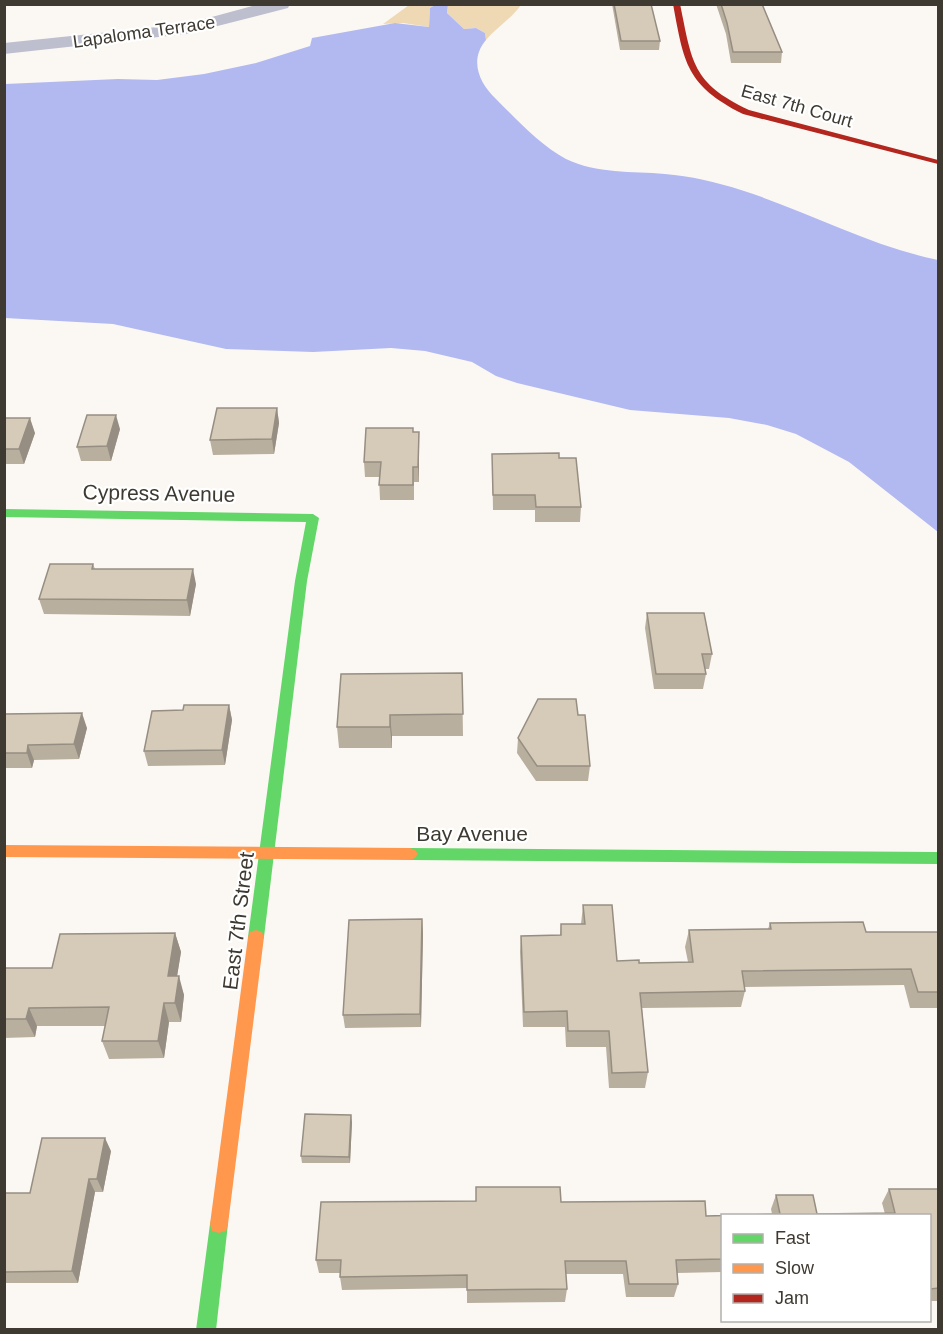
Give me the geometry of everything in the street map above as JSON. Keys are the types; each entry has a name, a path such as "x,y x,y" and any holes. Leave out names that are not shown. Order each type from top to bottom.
{"street":[{"name":"Lapaloma Terrace","path":"4,49 186,29 282,4"},
{"name":"East 7th Court","path":"676,4 692,73 702,88 723,104 939,162"},
{"name":"Cypress Avenue","path":"4,513 313,518"},
{"name":"East 7th Street","path":"206,1329 301,580 313,518"},
{"name":"Bay Avenue","path":"4,851 939,858"}],"shaded area":[{"path":"409,5 435,5 430,8 429,27 403,23 383,24"},
{"path":"448,5 521,5 486,40 485,33 476,28 464,29 447,13"}],"water":[{"path":"435,5 448,5 447,13 464,29 476,28 485,33 486,40 478,55 477,63 485,86 529,132 566,159 602,170 674,175 722,184 766,198 888,246 938,260 938,532 849,462 796,434 767,425 729,418 630,410 517,383 496,376 472,362 425,351 391,348 313,352 226,349 113,324 5,318 5,84 118,79 157,80 204,74 256,63 310,46 312,38 395,23 429,27 430,8"}],"building":[{"path":"614,4 651,4 660,41 621,41"},
{"path":"721,4 762,4 782,52 733,52"},
{"path":"217,408 277,408 272,439 210,440"},
{"path":"87,415 116,415 107,446 77,447"},
{"path":"4,418 30,418 19,449 4,449"},
{"path":"366,428 413,428 413,432 419,432 418,467 413,467 413,485 379,485 381,462 364,462"},
{"path":"559,453 559,458 576,458 581,507 536,507 535,495 493,495 492,454"},
{"path":"50,564 93,564 92,569 193,569 187,600 39,599"},
{"path":"647,613 704,613 712,654 702,654 706,674 656,674"},
{"path":"462,673 463,714 390,715 390,727 337,727 341,674"},
{"path":"538,699 576,699 578,715 585,715 590,766 537,766 518,738"},
{"path":"184,705 229,705 222,750 144,751 152,711 183,710"},
{"path":"82,713 74,744 28,745 27,753 4,753 4,714"},
{"path":"583,905 612,905 617,961 639,960 639,963 693,962 689,930 771,929 770,923 863,922 866,932 939,932 939,992 918,992 911,969 742,971 745,991 640,993 648,1072 612,1073 609,1031 568,1031 567,1011 524,1012 521,936 561,935 561,924 585,924"},
{"path":"422,919 420,1014 343,1015 349,920"},
{"path":"175,933 168,976 179,976 175,1003 164,1003 158,1041 102,1041 109,1007 29,1008 26,1019 4,1019 4,968 52,968 60,934"},
{"path":"305,1114 351,1115 349,1157 301,1156"},
{"path":"42,1138 105,1138 97,1179 89,1179 72,1271 4,1272 4,1193 30,1193"},
{"path":"476,1187 560,1187 561,1202 705,1201 706,1216 721,1216 721,1259 676,1260 678,1284 629,1284 626,1261 565,1261 567,1289 467,1290 467,1275 340,1277 341,1260 316,1260 321,1202 476,1201"},
{"path":"889,1189 939,1189 939,1288 931,1289 931,1214 817,1214 895,1213"},
{"path":"776,1195 813,1195 817,1214 780,1214"}],"traffic: fast":[{"path":"4,513 313,518 301,581 256,937"},
{"path":"410,854 938,858"},
{"path":"206,1330 219,1224"}],"traffic: slow":[{"path":"4,851 410,854"},
{"path":"219,1224 256,937"}],"traffic: jam":[{"path":"676,4 693,70 701,82 726,102 746,112 938,162"}]}
